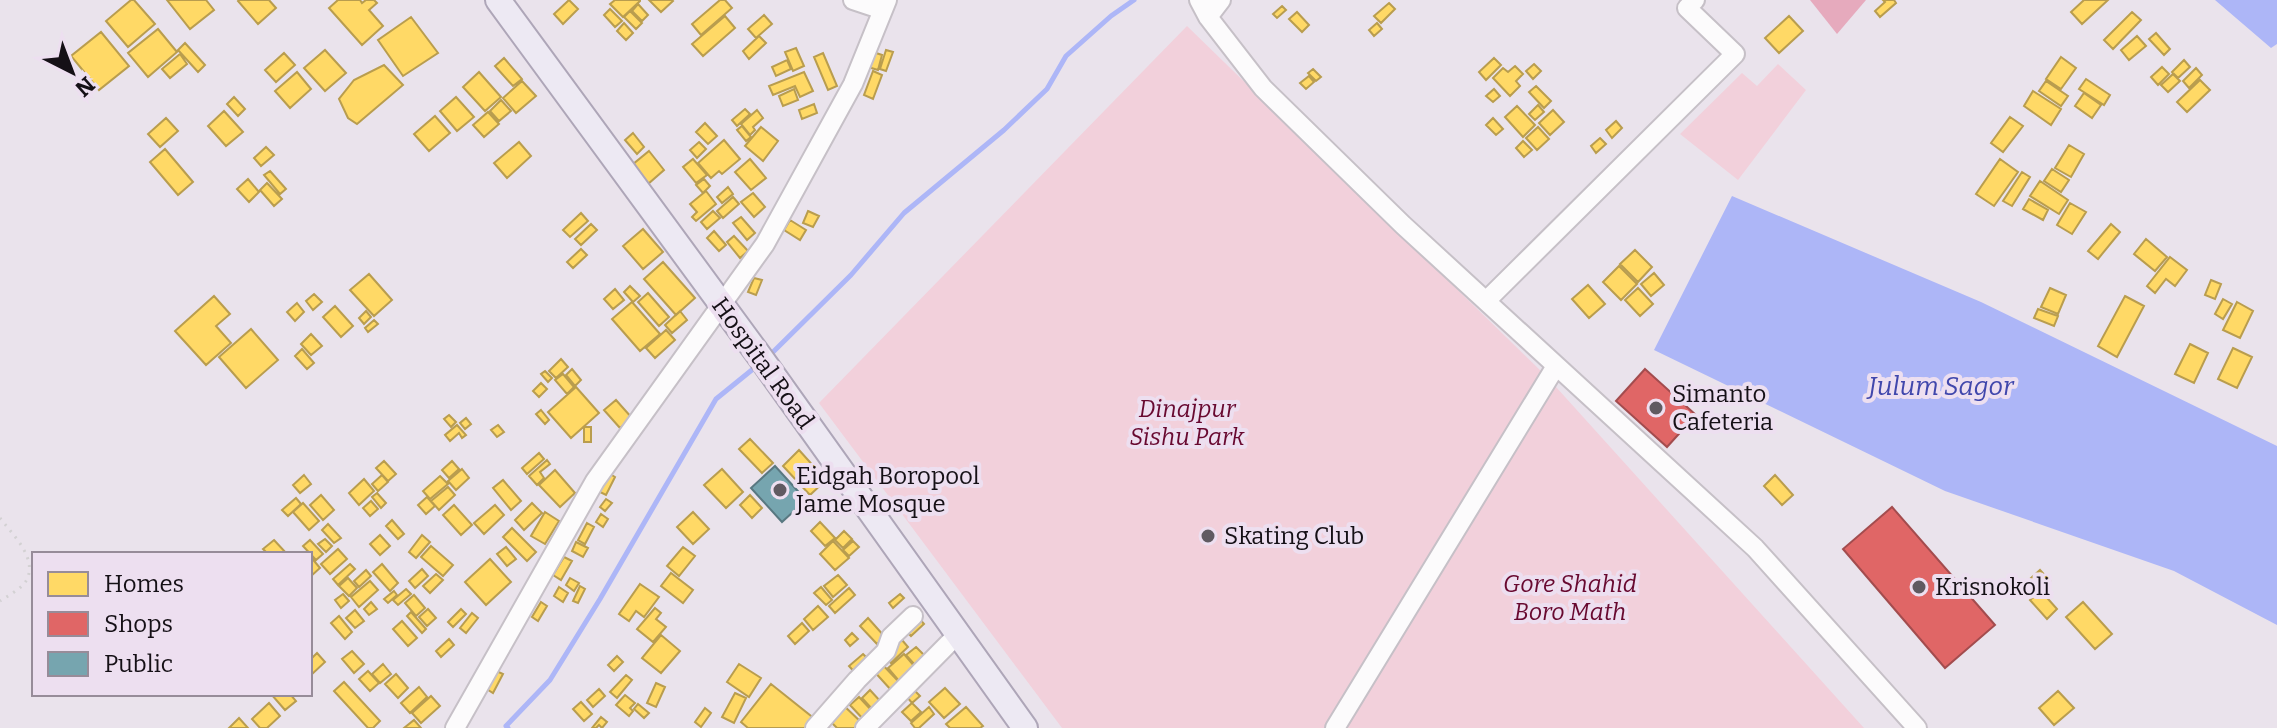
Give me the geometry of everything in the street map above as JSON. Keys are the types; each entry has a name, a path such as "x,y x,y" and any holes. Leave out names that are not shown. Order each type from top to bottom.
{"main road":[{"name":"Hospital Road","path":"498,0 750,344 1025,728"}],"street":[{"path":"455,728 595,481 765,244 853,84 885,5 853,0"},
{"path":"1221,0 1202,7 1263,88 1403,225 1755,548 1917,728"},
{"path":"1486,301 1735,54 1687,8 1695,0"},
{"path":"1335,728 1556,366"},
{"path":"815,728 886,651 891,637 913,616"},
{"path":"865,728 958,634"}],"path":[{"path":"0,518 22,545 30,566 26,581 0,601"}],"green space":[{"name":"Dinajpur Sishu Park","path":"1187,26 1545,375 1324,728 1062,728 819,403"},
{"path":"1778,64 1806,90 1738,180 1680,134 1742,73 1757,86"},
{"name":"Gore Shahid Boro Math","path":"1547,377 1864,728 1344,728"}],"shaded area":[{"path":"1810,0 1866,0 1837,34"}],"water":[{"path":"2215,0 2277,0 2277,44 2271,48"},
{"name":"Julum Sagor","path":"1732,196 1981,302 2277,446 2277,625 2174,571 1945,491 1654,350"}],"building: Homes":[{"path":"131,0 155,24 128,47 106,21"},
{"path":"167,0 206,0 214,10 190,29"},
{"path":"239,0 269,0 276,8 258,24"},
{"path":"338,0 360,0 362,3 374,0 377,3 369,10 383,26 362,45 329,8"},
{"path":"569,0 578,9 563,24 554,14"},
{"path":"615,0 640,1 623,17 610,4"},
{"path":"649,0 672,0 673,1 661,12"},
{"path":"720,0 725,0 732,8 701,35 692,24"},
{"path":"1883,0 1894,0 1896,3 1880,17 1875,11 1885,2"},
{"path":"2084,0 2108,0 2082,24 2071,12"},
{"path":"1389,3 1395,9 1381,23 1374,16"},
{"path":"638,4 648,15 642,21 632,11"},
{"path":"1282,6 1286,10 1277,18 1273,14"},
{"path":"610,9 622,21 615,27 604,15"},
{"path":"630,11 642,23 636,29 624,17"},
{"path":"1297,12 1309,25 1302,32 1289,19"},
{"path":"2132,12 2141,20 2113,49 2104,40"},
{"path":"764,15 772,24 756,38 748,29"},
{"path":"725,16 735,28 703,56 692,44"},
{"path":"1789,16 1803,31 1779,53 1765,38"},
{"path":"411,17 438,53 403,76 378,40"},
{"path":"624,23 633,33 626,40 617,31"},
{"path":"1377,23 1382,29 1374,36 1369,30"},
{"path":"158,29 177,52 148,77 128,53"},
{"path":"101,32 129,66 99,90 71,56"},
{"path":"2156,33 2170,49 2164,55 2149,39"},
{"path":"759,36 766,43 749,59 743,51"},
{"path":"2137,36 2146,46 2129,60 2121,50"},
{"path":"185,43 205,65 198,72 178,50"},
{"path":"796,48 804,66 793,71 785,52"},
{"path":"325,50 346,73 325,91 304,68"},
{"path":"886,50 893,52 886,71 880,69"},
{"path":"873,52 882,55 878,70 868,67"},
{"path":"284,53 295,65 276,82 265,70"},
{"path":"823,53 837,86 828,90 814,57"},
{"path":"180,54 187,64 170,78 162,69"},
{"path":"2061,57 2076,68 2061,89 2046,79"},
{"path":"504,58 522,79 513,86 495,66"},
{"path":"1494,58 1501,65 1486,80 1479,72"},
{"path":"787,60 791,69 776,76 772,67"},
{"path":"2184,60 2190,67 2178,78 2172,72"},
{"path":"1534,64 1541,71 1533,79 1526,71"},
{"path":"384,65 403,85 357,124 348,118 339,99 354,80"},
{"path":"1515,66 1523,74 1516,81 1520,86 1510,96 1493,78 1503,68 1508,72"},
{"path":"2162,67 2169,74 2158,85 2151,77"},
{"path":"2196,68 2202,75 2189,88 2183,81"},
{"path":"1313,69 1321,77 1316,81 1308,73"},
{"path":"873,71 882,75 873,99 864,95"},
{"path":"297,72 311,89 290,108 275,91"},
{"path":"479,72 501,97 485,111 463,87"},
{"path":"804,72 813,91 800,97 795,86 773,95 769,86"},
{"path":"2173,74 2180,81 2168,92 2161,85"},
{"path":"1309,76 1314,82 1306,89 1300,83"},
{"path":"2086,79 2110,95 2104,105 2079,89"},
{"path":"2200,80 2210,90 2187,112 2177,102"},
{"path":"522,81 536,96 516,113 503,98"},
{"path":"2046,81 2068,96 2061,106 2039,91"},
{"path":"1536,86 1551,101 1544,108 1529,92"},
{"path":"794,89 798,100 783,106 779,96"},
{"path":"1494,89 1500,96 1493,102 1486,96"},
{"path":"2033,91 2061,109 2051,125 2024,106"},
{"path":"2084,93 2101,105 2092,118 2075,106"},
{"path":"234,97 245,109 238,116 227,104"},
{"path":"456,97 474,117 457,131 440,111"},
{"path":"501,100 511,111 499,121 490,111"},
{"path":"814,104 817,113 802,119 799,110"},
{"path":"1538,105 1544,112 1535,120 1529,114"},
{"path":"1517,106 1535,125 1523,137 1505,117"},
{"path":"745,109 750,114 737,126 732,120"},
{"path":"757,110 763,118 753,127 755,130 750,135 741,124"},
{"path":"1553,110 1564,122 1550,135 1539,123"},
{"path":"224,111 243,132 226,146 208,126"},
{"path":"488,112 499,124 484,137 473,125"},
{"path":"435,116 450,133 429,151 414,134"},
{"path":"2010,117 2023,126 2003,152 1991,143"},
{"path":"166,118 178,131 160,147 148,134"},
{"path":"1493,118 1503,129 1496,135 1486,125"},
{"path":"1616,121 1622,128 1612,138 1606,130"},
{"path":"705,123 717,136 708,144 696,132"},
{"path":"742,126 751,137 746,141 737,130"},
{"path":"761,127 778,141 763,161 745,146"},
{"path":"1538,127 1549,139 1537,150 1526,138"},
{"path":"633,133 644,147 637,154 625,140"},
{"path":"1600,138 1606,144 1596,153 1591,146"},
{"path":"724,140 740,159 722,174 719,171 711,178 698,163"},
{"path":"1523,141 1532,150 1524,157 1516,148"},
{"path":"519,142 531,156 507,178 494,163"},
{"path":"699,142 706,149 697,158 690,150"},
{"path":"2069,145 2084,154 2071,177 2055,168"},
{"path":"266,147 274,155 261,166 254,158"},
{"path":"165,149 193,182 178,195 150,162"},
{"path":"649,151 664,170 648,184 632,165"},
{"path":"693,159 707,175 696,183 683,167"},
{"path":"750,159 766,178 751,190 735,172"},
{"path":"2000,159 2018,172 1994,206 1976,194"},
{"path":"2052,169 2069,180 2061,192 2044,181"},
{"path":"270,171 286,189 280,194 264,175"},
{"path":"2022,172 2030,177 2012,206 2003,201"},
{"path":"248,179 259,192 249,202 237,189"},
{"path":"704,179 710,186 703,193 696,185"},
{"path":"2040,181 2068,200 2059,214 2030,196"},
{"path":"267,183 282,199 274,206 260,190"},
{"path":"728,187 733,194 722,203 717,197"},
{"path":"706,191 716,204 696,221 692,217 697,212 690,204"},
{"path":"753,193 765,207 754,217 741,202"},
{"path":"733,197 739,204 723,218 717,211"},
{"path":"2029,199 2048,210 2043,220 2023,209"},
{"path":"2070,203 2086,212 2072,234 2057,225"},
{"path":"713,211 720,218 707,229 701,222"},
{"path":"808,211 819,216 813,227 803,223"},
{"path":"581,213 588,221 570,237 563,230"},
{"path":"741,217 755,233 747,240 733,223"},
{"path":"790,220 806,230 800,240 784,230"},
{"path":"591,224 597,230 581,245 575,239"},
{"path":"2111,224 2120,232 2098,259 2088,251"},
{"path":"643,229 663,252 643,269 623,246"},
{"path":"714,231 726,245 719,251 707,238"},
{"path":"734,236 748,251 740,258 727,242"},
{"path":"2146,239 2167,257 2155,271 2134,254"},
{"path":"581,249 587,255 573,268 567,262"},
{"path":"1635,250 1652,267 1638,282 1620,264"},
{"path":"2170,257 2187,270 2175,286 2166,279 2155,293 2147,286"},
{"path":"663,262 695,298 676,315 644,279"},
{"path":"1619,266 1637,284 1621,300 1603,282"},
{"path":"1654,273 1664,285 1651,296 1641,284"},
{"path":"369,274 392,300 374,316 350,290"},
{"path":"754,278 762,280 756,295 748,292"},
{"path":"2211,280 2221,284 2215,299 2205,295"},
{"path":"1588,285 1605,304 1589,318 1572,299"},
{"path":"630,286 640,296 633,302 624,292"},
{"path":"1638,288 1653,304 1640,316 1625,300"},
{"path":"2050,288 2066,295 2058,314 2041,307"},
{"path":"615,289 624,300 613,309 604,299"},
{"path":"648,293 669,317 659,326 638,302"},
{"path":"314,294 322,302 313,310 306,301"},
{"path":"214,296 230,314 216,326 231,343 206,365 175,331"},
{"path":"2125,296 2144,306 2117,357 2098,346"},
{"path":"2223,299 2232,304 2223,319 2215,314"},
{"path":"632,302 660,334 640,351 612,319"},
{"path":"2237,302 2253,311 2240,338 2223,330"},
{"path":"297,303 304,312 295,321 287,312"},
{"path":"335,306 353,326 341,337 323,317"},
{"path":"2038,309 2058,316 2054,326 2034,318"},
{"path":"366,311 371,317 364,324 359,318"},
{"path":"680,311 687,320 672,333 665,325"},
{"path":"374,320 378,324 368,332 365,328"},
{"path":"251,329 278,360 246,388 219,357"},
{"path":"666,330 675,340 655,358 646,348"},
{"path":"311,334 322,346 311,355 301,344"},
{"path":"2190,344 2208,353 2194,383 2175,374"},
{"path":"2233,348 2252,357 2237,388 2218,379"},
{"path":"302,349 314,363 307,369 295,356"},
{"path":"561,359 568,367 556,378 549,371"},
{"path":"572,369 581,380 575,386 566,375"},
{"path":"545,371 552,378 548,382 541,374"},
{"path":"563,374 574,387 567,394 555,380"},
{"path":"541,383 547,389 539,397 533,391"},
{"path":"576,387 599,413 571,438 548,412"},
{"path":"616,400 632,418 620,428 604,410"},
{"path":"541,410 549,420 545,424 536,414"},
{"path":"449,415 456,422 451,427 444,419"},
{"path":"466,418 471,424 465,429 460,423"},
{"path":"457,425 466,435 462,438 459,433 450,441 445,435"},
{"path":"498,425 504,432 497,437 491,430"},
{"path":"584,427 591,427 591,442 584,442"},
{"path":"750,439 773,463 762,473 739,449"},
{"path":"799,450 826,480 810,495 783,466"},
{"path":"539,453 544,459 527,474 522,468"},
{"path":"547,460 550,464 540,472 544,478 537,485 529,476"},
{"path":"384,461 396,474 388,481 376,468"},
{"path":"452,461 459,469 449,478 442,470"},
{"path":"462,469 469,478 456,490 448,481"},
{"path":"722,469 743,492 726,508 704,485"},
{"path":"555,470 575,493 560,507 539,485"},
{"path":"607,472 615,477 606,495 598,491"},
{"path":"304,475 311,484 300,493 293,485"},
{"path":"382,475 388,482 378,491 372,484"},
{"path":"1775,475 1793,495 1782,505 1764,486"},
{"path":"440,476 448,484 430,499 423,491"},
{"path":"364,479 374,491 359,505 349,493"},
{"path":"503,480 521,501 511,510 493,488"},
{"path":"448,487 455,495 439,510 431,501"},
{"path":"377,493 386,503 381,508 372,497"},
{"path":"321,495 334,510 323,520 310,505"},
{"path":"750,495 762,508 752,518 740,505"},
{"path":"427,497 435,506 426,514 418,505"},
{"path":"296,498 301,504 288,516 282,510"},
{"path":"606,499 612,503 605,511 600,507"},
{"path":"371,501 378,509 370,516 363,508"},
{"path":"303,503 319,521 309,530 293,512"},
{"path":"532,503 542,513 524,530 515,520"},
{"path":"454,505 472,525 461,535 443,515"},
{"path":"495,505 504,515 484,534 474,523"},
{"path":"545,512 559,521 545,544 531,536"},
{"path":"693,512 709,529 693,544 677,527"},
{"path":"601,514 608,519 603,527 596,522"},
{"path":"392,520 404,534 398,539 386,526"},
{"path":"820,522 835,538 825,546 811,531"},
{"path":"587,523 594,527 585,544 578,540"},
{"path":"328,524 341,538 334,543 322,530"},
{"path":"512,528 536,552 527,561 503,537"},
{"path":"844,531 852,539 843,548 835,540"},
{"path":"380,535 390,546 380,555 370,544"},
{"path":"422,535 430,542 416,558 409,552"},
{"path":"325,539 332,546 326,552 318,544"},
{"path":"274,540 285,552 266,552 263,549"},
{"path":"310,540 323,554 316,560 312,552 303,546"},
{"path":"833,541 849,558 835,570 820,554"},
{"path":"853,541 859,547 849,556 843,550"},
{"path":"576,542 588,548 583,557 572,551"},
{"path":"431,546 453,565 443,576 421,557"},
{"path":"506,547 516,559 507,566 497,554"},
{"path":"683,547 695,556 679,576 667,566"},
{"path":"338,549 347,559 330,574 321,564"},
{"path":"564,557 572,561 561,580 553,575"},
{"path":"312,558 320,568 312,575"},
{"path":"490,559 511,582 486,605 465,582"},
{"path":"350,564 355,569 338,585 333,579"},
{"path":"382,564 398,583 390,591 373,572"},
{"path":"422,569 428,576 415,588 409,581"},
{"path":"366,570 371,576 359,587 354,581"},
{"path":"2040,570 2050,581 2032,597 2022,586"},
{"path":"671,573 693,590 683,603 661,586"},
{"path":"436,574 443,580 430,593 423,586"},
{"path":"838,575 847,585 833,597 824,586"},
{"path":"348,578 357,588 349,596 339,586"},
{"path":"570,578 579,583 574,591 566,585"},
{"path":"370,581 378,590 359,607 351,597"},
{"path":"640,584 659,597 644,617 636,611 629,621 619,614"},
{"path":"580,586 585,589 578,603 573,601"},
{"path":"559,587 568,593 563,602 554,596"},
{"path":"821,587 832,600 826,605 814,593"},
{"path":"849,588 855,595 835,613 829,606"},
{"path":"406,589 411,594 398,605 393,600"},
{"path":"394,591 397,595 388,603 384,599"},
{"path":"2041,591 2057,609 2047,619 2030,600"},
{"path":"343,594 349,601 341,608 335,600"},
{"path":"900,594 904,598 893,608 889,603"},
{"path":"414,595 425,608 416,616 405,603"},
{"path":"371,602 377,609 369,615 364,609"},
{"path":"541,602 547,606 538,621 532,617"},
{"path":"2083,602 2112,634 2095,649 2066,617"},
{"path":"818,606 828,617 813,630 804,619"},
{"path":"655,608 661,613 656,619 666,627 653,642 637,629"},
{"path":"428,609 436,618 427,626 419,617"},
{"path":"461,609 466,614 453,627 448,622"},
{"path":"355,610 364,621 355,628 346,618"},
{"path":"411,612 426,629 422,633 407,616"},
{"path":"472,613 478,618 466,633 460,628"},
{"path":"339,616 352,632 345,639 331,623"},
{"path":"918,617 924,624 911,636 904,629"},
{"path":"868,618 885,637 877,644 860,626"},
{"path":"402,621 417,638 408,646 393,629"},
{"path":"802,623 809,631 795,644 788,636"},
{"path":"852,633 858,639 850,646 845,640"},
{"path":"661,635 680,651 661,673 642,658"},
{"path":"449,639 454,645 441,657 436,651"},
{"path":"902,640 908,647 891,663 884,656"},
{"path":"916,647 925,656 915,665 906,655"},
{"path":"352,651 364,664 354,673 342,659"},
{"path":"317,653 325,662 312,674 312,658"},
{"path":"863,654 872,663 858,676 849,666"},
{"path":"904,654 915,667 899,681 888,668"},
{"path":"617,656 623,662 614,671 608,665"},
{"path":"880,662 899,682 891,690 872,669"},
{"path":"383,664 391,674 380,683 372,674"},
{"path":"739,664 761,678 749,697 727,682"},
{"path":"494,670 503,674 493,693 485,688"},
{"path":"368,671 379,683 370,691 359,679"},
{"path":"396,674 408,688 398,698 385,684"},
{"path":"626,675 632,680 617,698 610,692"},
{"path":"344,682 380,721 373,728 368,728 334,691"},
{"path":"656,683 665,687 656,707 647,703"},
{"path":"771,684 816,720 809,728 748,728 741,722"},
{"path":"419,687 427,697 410,713 401,703"},
{"path":"945,688 960,704 944,718 929,702"},
{"path":"599,689 605,696 593,707 587,700"},
{"path":"870,690 881,702 873,710 862,698"},
{"path":"915,691 920,696 912,703 907,697"},
{"path":"2058,691 2074,708 2054,725 2039,708"},
{"path":"735,693 746,698 734,723 722,717"},
{"path":"625,695 635,703 630,708 633,711 629,716 616,705"},
{"path":"273,696 292,696 296,701 285,710"},
{"path":"431,696 440,706 421,723 412,713"},
{"path":"859,697 873,712 864,720 850,705"},
{"path":"581,702 592,714 584,721 573,709"},
{"path":"269,703 280,716 267,728 260,728 252,719"},
{"path":"841,703 863,724 858,728 837,728 827,718"},
{"path":"912,703 921,712 911,721 902,712"},
{"path":"638,704 649,713 644,718 634,709"},
{"path":"929,707 934,714 915,728 911,723"},
{"path":"966,707 983,726 950,728 946,724"},
{"path":"705,708 711,713 701,727 695,722"},
{"path":"601,717 607,722 602,728 599,725 592,728"},
{"path":"239,718 248,728 229,728"},
{"path":"414,720 421,728 404,728"}],"building: Shops":[{"name":"Simanto Cafeteria","path":"1645,369 1696,415 1667,447 1616,401"},
{"name":"Krisnokoli","path":"1892,507 1995,625 1945,668 1843,549"}],"building: Public":[{"path":"775,466 806,500 782,522 751,488"}],"waterway":[{"path":"769,356 851,275 904,213 1004,130 1047,89 1066,56 1134,0"},
{"path":"508,728 506,726 550,680 716,399 758,365"}],"place":[{"name":"Simanto Cafeteria","path":"1656,408"},
{"name":"Eidgah Boropool Jame Mosque","path":"780,490"},
{"name":"Skating Club","path":"1208,536"},
{"name":"Krisnokoli","path":"1919,587"}]}
